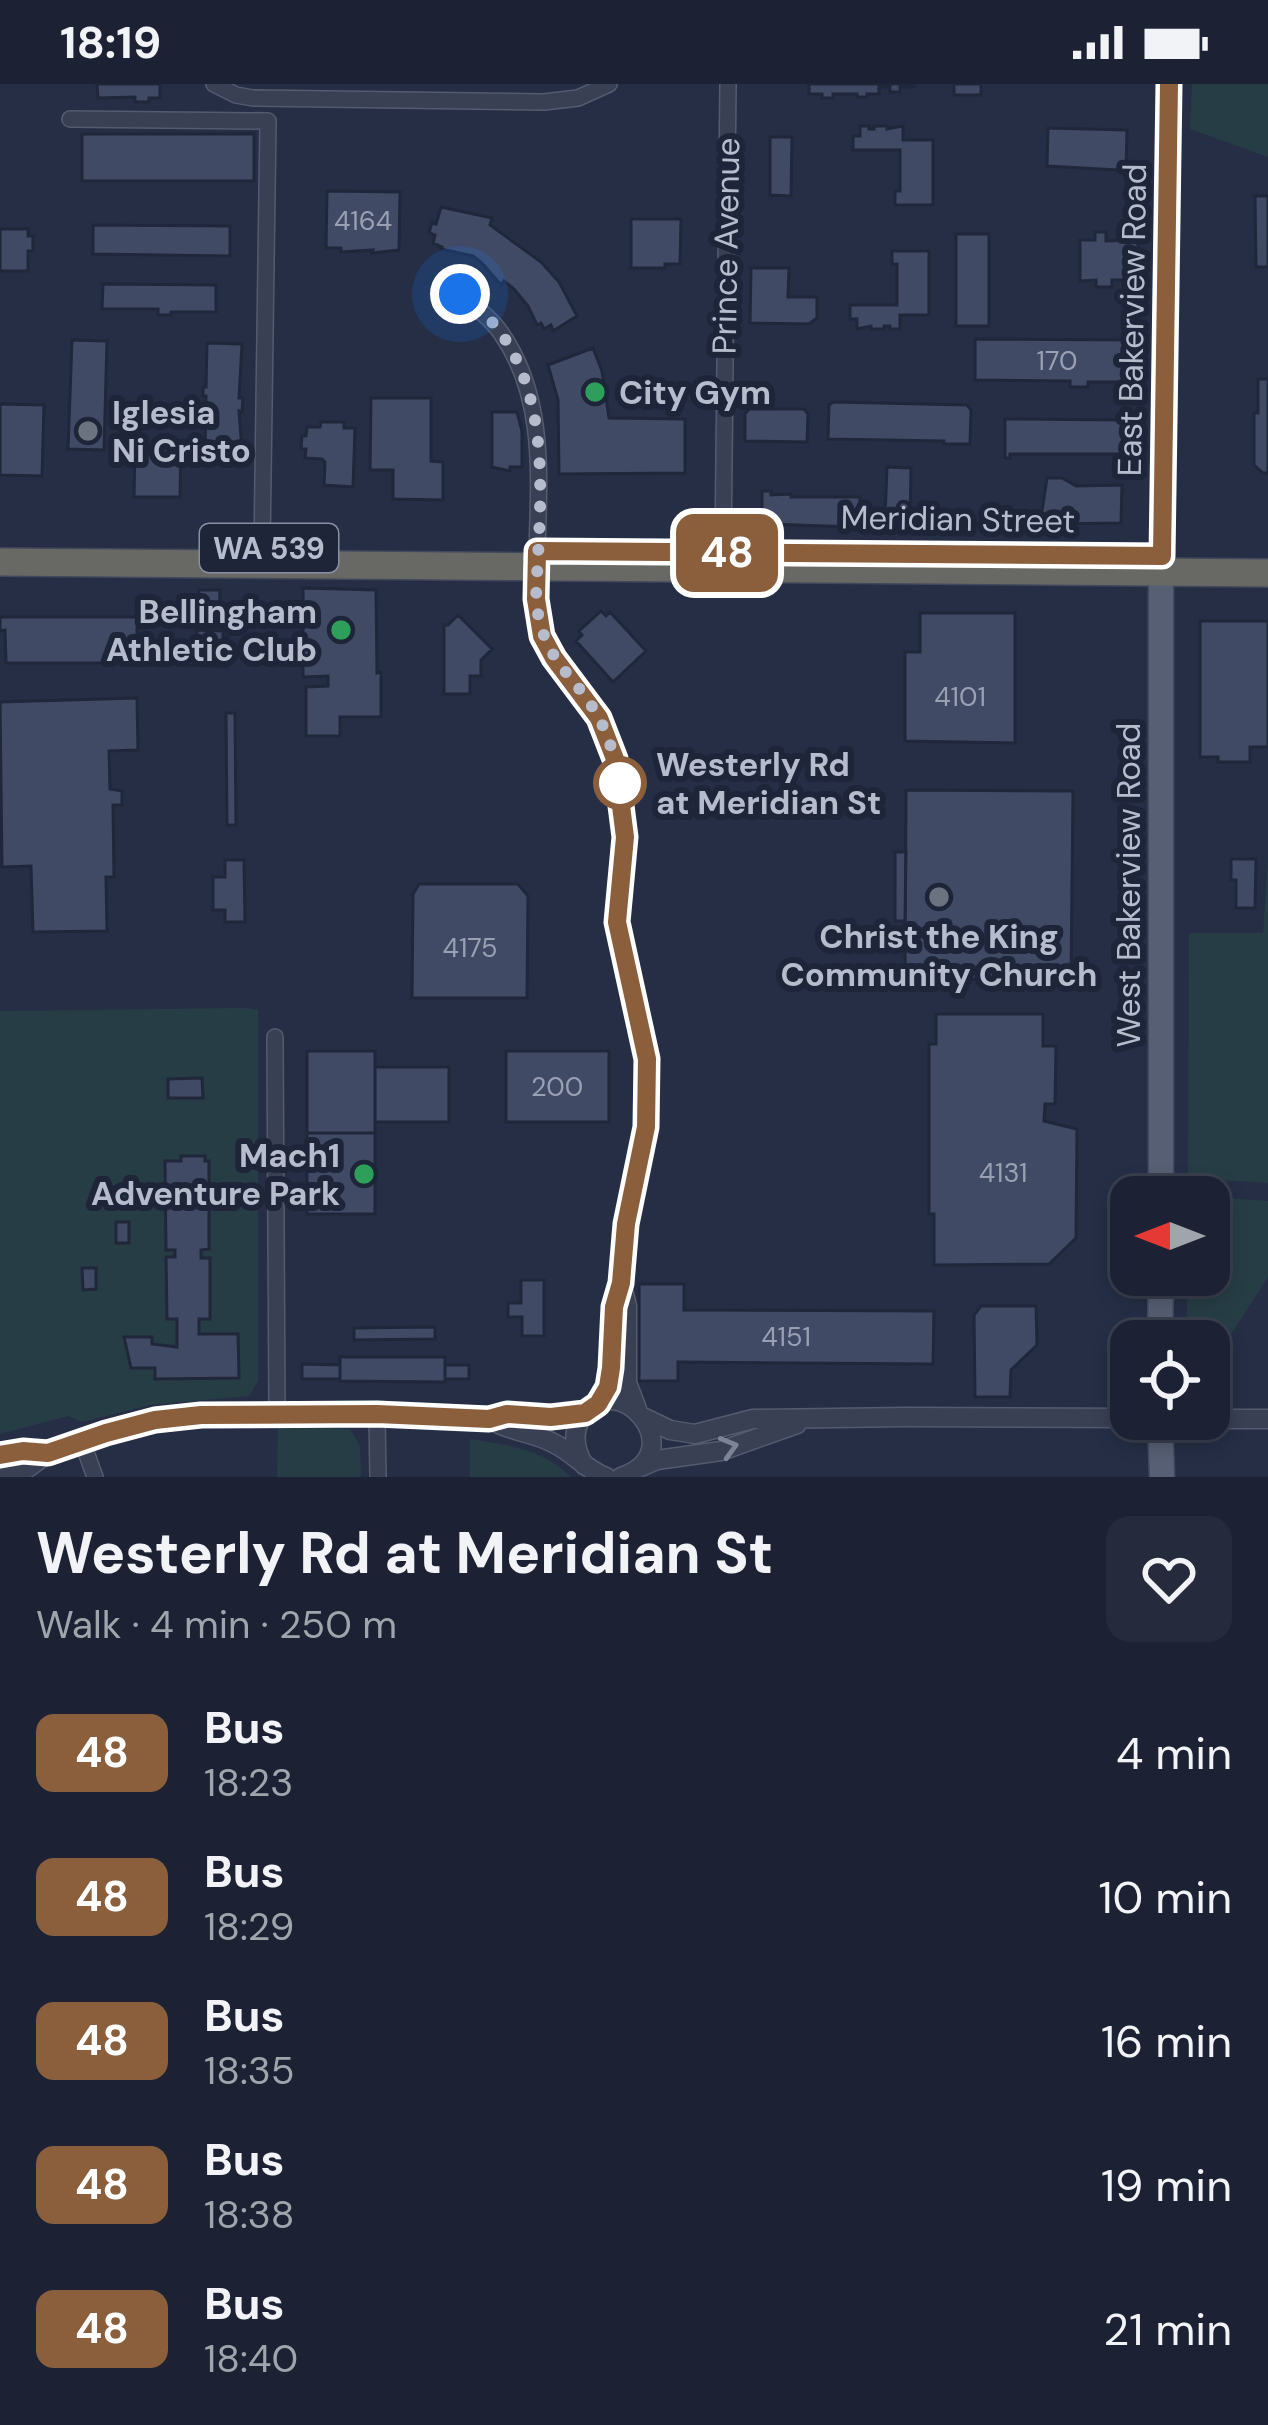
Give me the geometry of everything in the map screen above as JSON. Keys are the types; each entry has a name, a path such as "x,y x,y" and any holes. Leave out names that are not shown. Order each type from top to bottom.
{"highway":[{"name":"Meridian Street","path":"0,546 260,556 537,559 723,553 1161,565 1268,573"},
{"name":"Meridian Street","path":"0,562 362,557 388,549 656,568 1161,565 1268,557"},
{"path":"656,568 723,553"}],"main road":[{"name":"East Bakerview Road","path":"1161,565 1169,84"},
{"name":"West Bakerview Road","path":"1161,565 1161,1176"},
{"path":"1161,1440 1162,1477"}],"street":[{"path":"214,84 253,98 529,102 578,98 609,84"},
{"name":"Prince Avenue","path":"723,553 728,84"},
{"path":"70,119 268,122 260,556"},
{"path":"460,294 500,331 531,401 538,436 536,599 542,636 599,718 615,759 624,811 617,922 649,1081 646,1127 614,1307 608,1387 579,1422 575,1444 596,1473"},
{"path":"274,1037 277,1413"},
{"path":"621,1283 627,1306 627,1383 650,1430 651,1443 648,1456 630,1474"},
{"path":"0,1474 25,1470 48,1453 82,1441 155,1420 201,1415 489,1419 507,1414 551,1417 619,1402 670,1430 695,1434 753,1419 1110,1418"},
{"path":"377,1414 377,1477"},
{"path":"630,1474 657,1460 721,1451 815,1418"},
{"path":"489,1419 504,1429 551,1441 596,1473"},
{"path":"1230,1419 1268,1419"},
{"path":"82,1441 95,1477"},
{"path":"0,1455 48,1453"}],"shaded area":[{"path":"1192,84 1268,84 1268,157 1190,129"},
{"path":"1268,858 1268,1183 1194,1176 1188,1174 1189,933 1263,933"},
{"path":"258,1010 258,1381 249,1396 150,1405 82,1422 68,1416 0,1434 0,1011"},
{"path":"1230,1198 1268,1201 1268,1277 1230,1336 1230,1320 1187,1320 1187,1296 1230,1296"},
{"path":"278,1426 350,1429 360,1446 361,1477 277,1477"},
{"path":"470,1439 537,1454 571,1477 470,1477"}],"building":[{"path":"97,84 160,84 160,98 135,102 135,97 98,98"},
{"path":"809,84 914,87 890,92 890,87 879,87 879,94 867,97 833,94 833,98 822,98 822,94 809,94"},
{"path":"954,84 981,84 981,95 954,95"},
{"path":"860,126 903,126 903,140 933,140 933,205 895,205 895,191 900,191 900,150 853,150 853,136 860,136"},
{"path":"1048,128 1127,130 1126,168 1047,166"},
{"path":"82,134 254,134 254,181 82,181"},
{"path":"770,137 792,137 791,196 770,195"},
{"path":"327,191 400,192 399,250 372,253 326,248"},
{"path":"1255,196 1268,196 1268,267 1256,267"},
{"path":"441,207 492,218 490,225 541,262 559,282 577,316 553,331 551,325 544,329 514,289 504,281 501,285 473,256 433,243 435,235 429,233"},
{"path":"631,219 681,219 680,264 631,268"},
{"path":"93,225 230,226 230,256 93,254"},
{"path":"0,229 28,229 28,236 33,236 28,271 0,271"},
{"path":"1095,232 1106,232 1106,241 1138,240 1138,280 1112,280 1112,287 1096,287 1096,280 1080,281 1080,240 1095,240"},
{"path":"956,234 989,234 989,326 956,326"},
{"path":"892,251 929,251 929,315 900,315 900,329 857,329 857,319 850,319 850,305 897,305 897,264 892,264"},
{"path":"751,268 789,268 788,297 817,297 817,318 809,324 750,323"},
{"path":"103,284 216,285 216,312 158,315 158,309 102,309"},
{"path":"975,339 1138,340 1138,382 1088,382 1088,387 1070,387 1070,381 975,380"},
{"path":"72,340 107,341 104,450 68,449"},
{"path":"207,343 242,344 242,451 205,451"},
{"path":"593,348 602,371 609,418 685,419 685,473 559,474 558,400 548,365"},
{"path":"1258,379 1268,379 1268,473 1254,465"},
{"path":"371,398 431,398 431,461 443,462 443,500 393,499 393,470 370,470"},
{"path":"833,402 967,405 971,410 970,444 828,439"},
{"path":"0,404 44,405 42,476 0,475"},
{"path":"749,409 804,409 807,442 745,441"},
{"path":"492,412 517,412 522,467 510,467 510,471 492,467"},
{"path":"1005,419 1127,420 1123,454 1010,454 1005,458"},
{"path":"321,422 344,422 344,428 355,428 353,487 324,485 325,462 305,458 302,436 307,427 320,427"},
{"path":"135,448 181,448 180,497 134,497"},
{"path":"887,467 911,468 910,519 885,518"},
{"path":"1047,478 1062,478 1076,486 1122,485 1121,523 1040,524"},
{"path":"762,491 791,497 860,497 860,513 853,527 770,524 762,509"},
{"path":"303,588 376,590 381,717 340,717 340,736 306,736 306,687 328,686 328,676 303,677"},
{"path":"199,590 220,590 219,623 198,623"},
{"path":"601,611 606,616 610,612 646,651 613,682 576,641 582,635 579,631"},
{"path":"920,613 1015,613 1015,743 905,741 905,652 920,652"},
{"path":"458,615 492,649 481,660 481,676 470,676 470,694 444,694 444,625"},
{"path":"0,617 144,617 144,628 137,628 137,663 6,663"},
{"path":"1200,621 1268,621 1268,747 1250,747 1250,762 1200,757"},
{"path":"197,630 223,631 223,637 228,637 227,667 189,665 191,639 197,639"},
{"path":"137,698 138,750 109,751 110,789 122,791 122,805 113,805 114,877 106,877 107,931 33,932 31,866 2,867 0,702"},
{"path":"226,713 235,713 236,825 227,825"},
{"path":"906,790 1073,791 1071,980 905,979"},
{"path":"895,852 906,852 905,921 895,921"},
{"path":"1231,859 1256,859 1255,908 1236,908"},
{"path":"225,860 244,860 245,922 225,922 225,910 213,910 213,877 225,877"},
{"path":"419,884 518,884 528,896 527,998 412,998 413,894"},
{"path":"936,1014 1043,1014 1043,1046 1056,1046 1055,1104 1045,1104 1044,1121 1077,1129 1076,1238 1049,1264 934,1265 934,1214 929,1214 929,1044 936,1044"},
{"path":"307,1051 375,1051 375,1133 307,1133"},
{"path":"506,1051 609,1051 609,1122 506,1122"},
{"path":"375,1067 449,1067 449,1122 375,1122"},
{"path":"202,1078 203,1098 168,1098 168,1079"},
{"path":"307,1133 375,1133 375,1214 307,1214"},
{"path":"181,1156 205,1156 209,1161 209,1249 201,1250 201,1258 210,1258 210,1319 199,1319 199,1334 238,1334 239,1378 155,1379 155,1368 131,1368 124,1337 152,1337 152,1344 177,1347 177,1319 167,1319 166,1257 175,1257 175,1250 166,1250 165,1161 181,1161"},
{"path":"116,1222 129,1222 129,1243 116,1243"},
{"path":"82,1268 96,1268 96,1289 83,1290"},
{"path":"521,1280 544,1280 544,1336 522,1336 522,1317 508,1317 508,1303 521,1303"},
{"path":"639,1284 684,1284 684,1310 934,1311 933,1364 678,1362 678,1381 639,1381"},
{"path":"981,1306 1036,1306 1037,1345 1011,1370 1010,1397 975,1397 974,1315"},
{"path":"435,1327 435,1339 354,1340 354,1328"},
{"path":"340,1357 445,1357 445,1382 340,1381"},
{"path":"302,1364 340,1365 340,1379 302,1379"},
{"path":"445,1365 469,1365 469,1379 445,1379"}],"bus line":[{"name":"48","path":"0,1455 48,1453 155,1420 201,1415 489,1419 507,1414 585,1413 598,1404 608,1387 611,1368 614,1307 646,1127 649,1081 617,922 625,837 615,759 599,718 542,636 536,599 537,551 1162,556 1169,84"}],"place":[{"name":"City Gym","path":"595,392"},
{"name":"Iglesia Ni Cristo","path":"88,431"},
{"name":"Bellingham Athletic Club","path":"341,630"},
{"name":"Westerly Rd at Meridian St","path":"620,783"},
{"name":"Christ the King Community Church","path":"939,897"},
{"name":"Mach1 Adventure Park","path":"364,1174"}],"route":[{"path":"460,294 500,331 531,401 538,436 538,622 548,649 599,718 620,783"}]}
